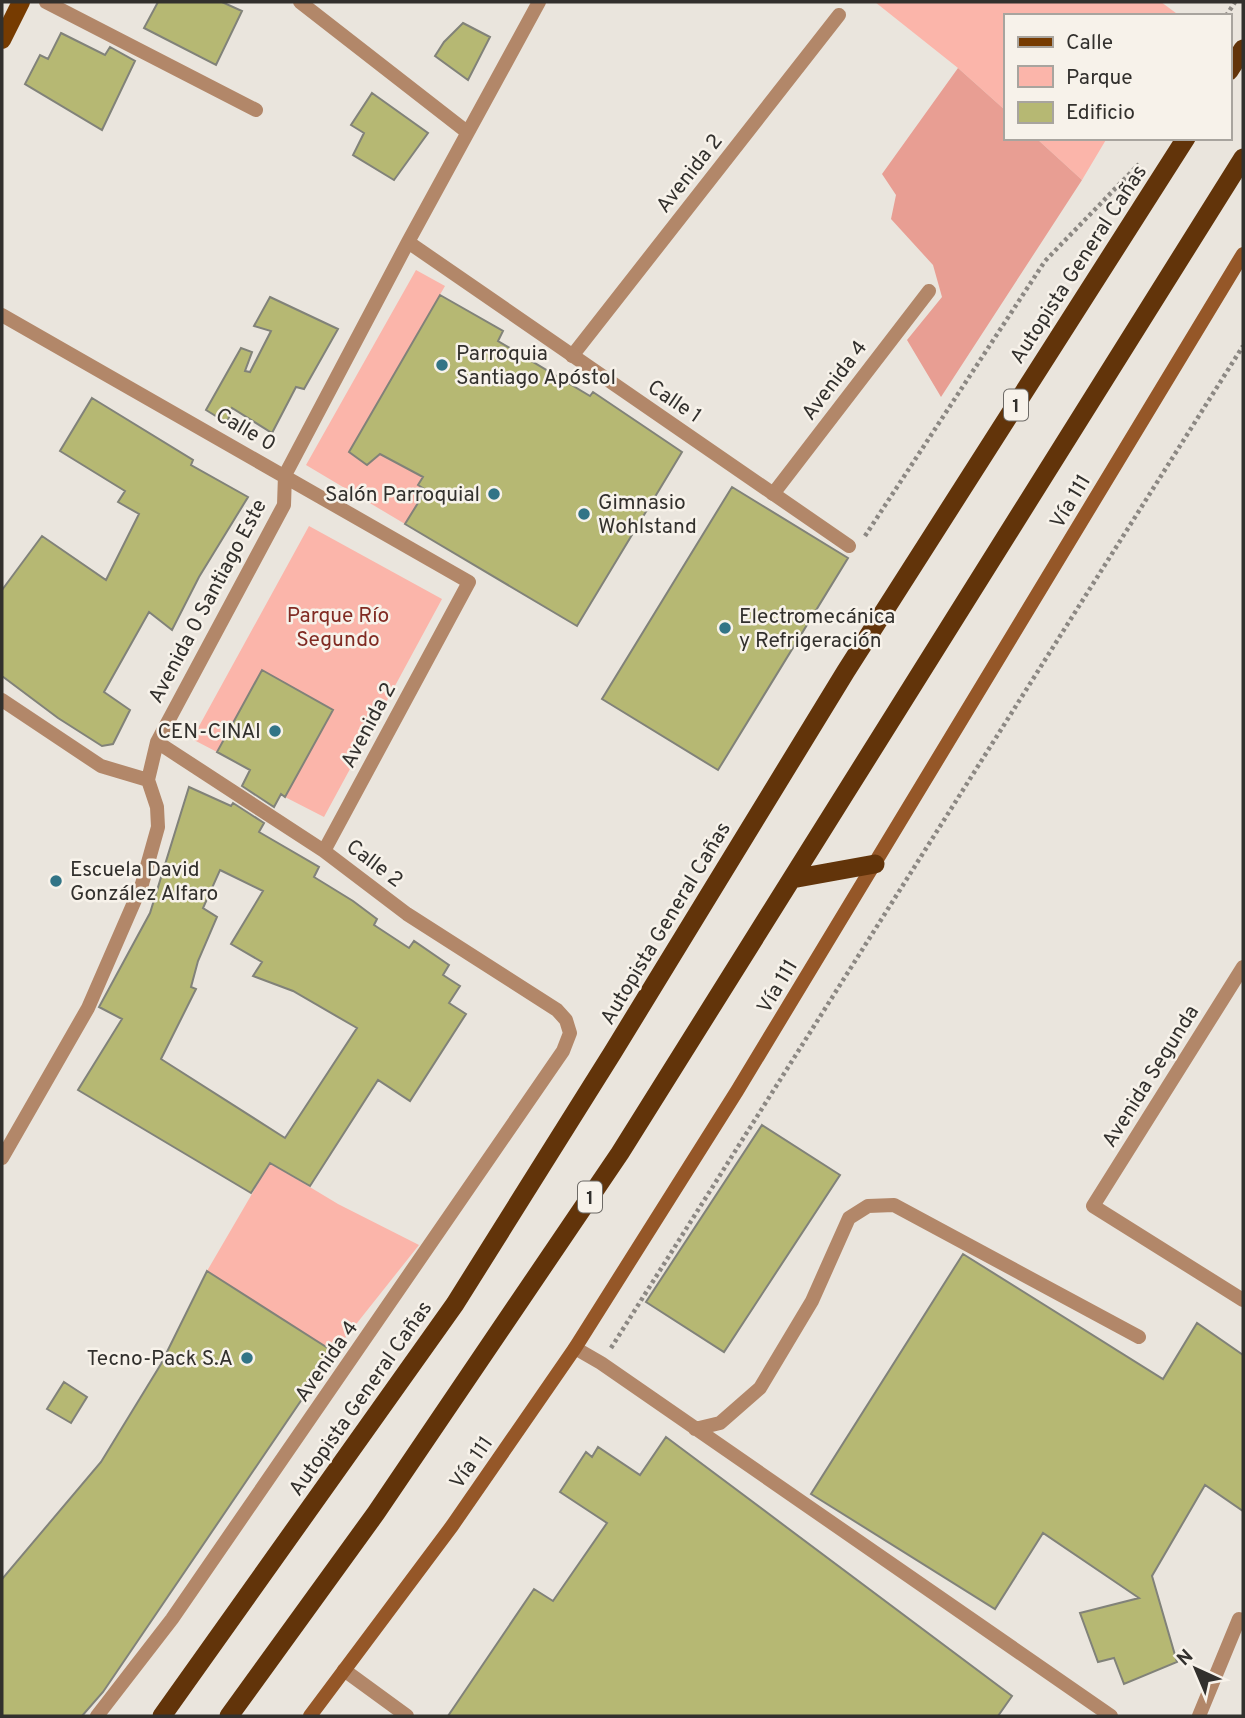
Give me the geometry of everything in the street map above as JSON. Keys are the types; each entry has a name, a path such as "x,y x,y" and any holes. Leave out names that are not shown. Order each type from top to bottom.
{"highway":[{"path":"1231,68 1243,49"},
{"name":"Autopista General Cañas","path":"162,1716 455,1304 628,1028 846,671 1185,140"},
{"name":"1","path":"229,1716 376,1513 620,1153 1243,158"},
{"path":"792,879 875,864"}],"main road":[{"path":"2,40 21,2"},
{"name":"Vía 111","path":"310,1716 452,1526 575,1348 737,1091 1243,254"}],"street":[{"path":"46,2 256,110"},
{"path":"300,2 467,132"},
{"name":"Avenida 0 Santiago Este","path":"2,1158 88,1008 142,884 158,827 156,807 148,780 157,742 284,505 285,475 539,2"},
{"name":"Avenida 2","path":"572,356 839,15"},
{"name":"Calle 1","path":"408,242 849,546"},
{"name":"Avenida 4","path":"773,494 929,291"},
{"name":"Calle 0","path":"2,315 469,582"},
{"name":"Avenida 2","path":"324,851 469,582"},
{"path":"2,700 101,766 148,780"},
{"name":"Calle 2","path":"157,742 324,851 407,914 557,1010 566,1020"},
{"name":"Avenida Segunda","path":"1243,967 1093,1206 1243,1300"},
{"name":"Avenida 4","path":"97,1716 173,1619 563,1051 570,1033 566,1020"},
{"path":"695,1429 720,1423 760,1388 813,1301 849,1217 868,1206 894,1205 1139,1337"},
{"path":"575,1348 601,1363 1111,1716"},
{"path":"1199,1716 1239,1619"},
{"path":"344,1670 407,1716"}],"path":[{"path":"849,546 857,546 862,541 1045,261 1146,157"},
{"path":"601,1363 1243,346"}],"green space":[{"path":"875,2 1161,2 1177,14 1004,14 1004,109 958,68"},
{"path":"1038,140 1106,140 1082,180"},
{"path":"416,270 445,286 349,452 367,465 380,454 423,477 418,485 426,490 405,524 306,465"},
{"name":"Parque Río Segundo","path":"309,526 442,599 324,817 285,797 333,709 262,671 217,752 192,739"},
{"path":"270,1163 338,1204 419,1245 334,1352 207,1271"}],"shaded area":[{"path":"958,68 1004,109 1004,140 1038,140 1082,180 941,397 907,340 942,297 933,265 891,219 896,195 882,174"}],"building":[{"path":"158,2 222,2 242,11 216,65 144,28"},
{"path":"463,23 490,37 468,80 435,56 444,42"},
{"path":"61,33 105,55 110,47 135,61 102,130 25,84 40,55 48,59"},
{"path":"372,93 428,133 394,180 353,155 364,133 351,125"},
{"path":"440,295 503,331 498,341 590,396 593,392 682,452 577,626 405,524 426,490 418,485 423,477 380,454 367,465 349,452"},
{"path":"270,297 338,329 304,389 296,387 272,433 232,408 227,423 206,410 241,348 252,352 245,371 250,372 271,331 254,326"},
{"path":"92,398 193,460 191,465 248,497 199,577 172,630 149,612 104,692 130,710 113,744 102,746 58,718 2,676 2,590 42,536 106,580 139,514 118,502 125,491 60,451"},
{"name":"Electromecánica y Refrigeración","path":"732,487 848,558 718,770 602,699"},
{"name":"CEN-CINAI","path":"262,670 333,710 285,797 281,794 274,807 242,786 250,770 217,752"},
{"path":"189,787 231,806 233,803 264,823 259,832 319,867 314,877 377,919 374,925 409,948 414,941 449,965 443,975 460,986 449,1003 466,1014 410,1101 378,1080 310,1186 270,1163 251,1193 78,1090 122,1019 99,1007 150,913","holes":["220,870 263,891 231,944 262,962 253,976 293,991 357,1028 285,1138 161,1059 196,989 191,987 198,961 217,917 203,908"]},
{"path":"762,1125 840,1175 724,1352 646,1302"},
{"path":"963,1254 1163,1379 1197,1323 1243,1355 1243,1511 1205,1485 1152,1576 1177,1662 1124,1684 1114,1658 1098,1662 1080,1613 1139,1598 1043,1533 995,1609 811,1494"},
{"path":"207,1271 334,1352 103,1692 82,1716 2,1716 2,1579 101,1462 161,1364"},
{"path":"64,1382 87,1397 71,1423 47,1409"},
{"path":"666,1437 1012,1696 998,1716 448,1716 534,1589 553,1601 607,1523 560,1492 586,1452 592,1457 598,1447 640,1475"}],"place":[{"name":"Parroquia Santiago Apóstol","path":"442,365"},
{"name":"Salón Parroquial","path":"494,494"},
{"name":"Gimnasio Wohlstand","path":"584,514"},
{"name":"Electromecánica y Refrigeración","path":"725,628"},
{"name":"CEN-CINAI","path":"275,731"},
{"name":"Escuela David González Alfaro","path":"56,881"},
{"name":"Tecno-Pack S.A","path":"247,1358"}]}
